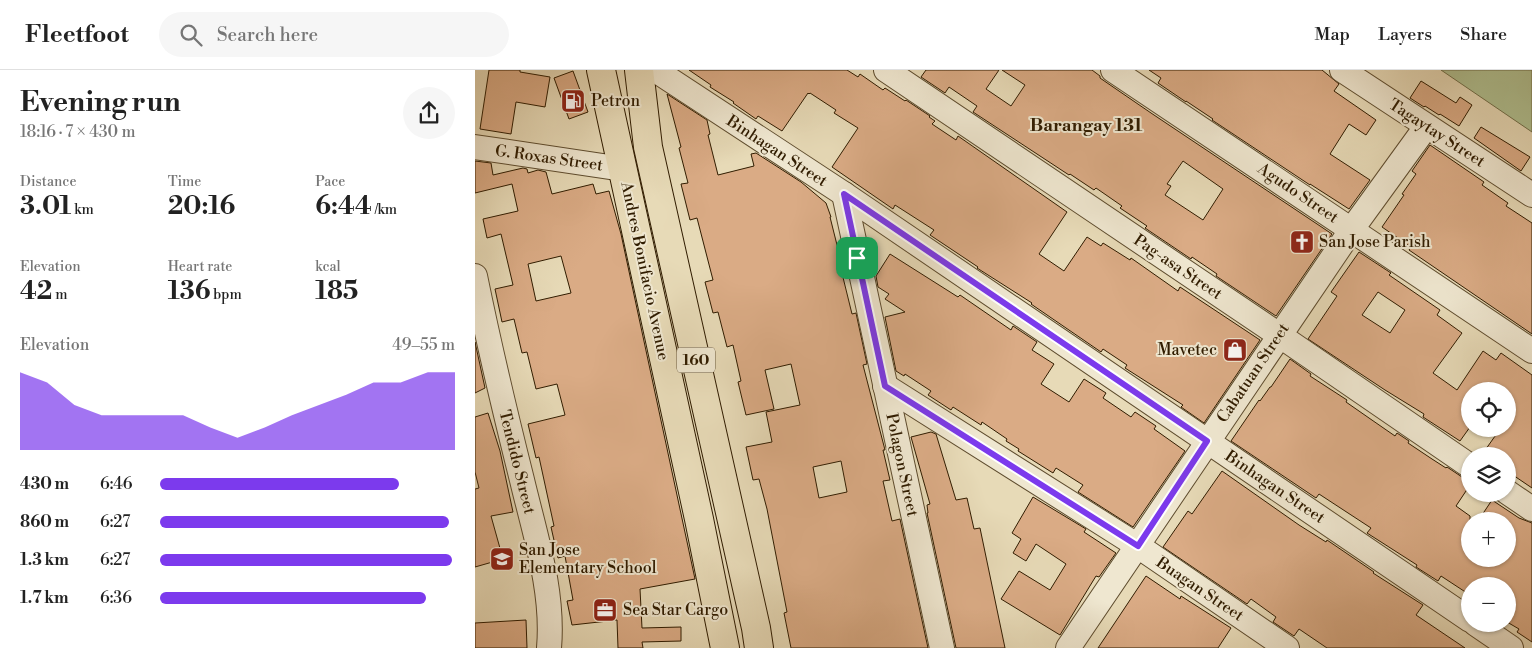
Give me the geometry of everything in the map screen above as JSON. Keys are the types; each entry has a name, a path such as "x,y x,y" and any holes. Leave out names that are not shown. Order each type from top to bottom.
{"main road":[{"name":"Andres Bonifacio Avenue","path":"639,70 649,147 759,648"},
{"name":"Andres Bonifacio Avenue","path":"600,71 703,538 725,648"}],"street":[{"name":"Binhagan Street","path":"655,70 844,194 1461,614"},
{"name":"Pag-asa Street","path":"886,70 1461,460"},
{"name":"Agudo Street","path":"1113,70 1532,351"},
{"name":"Tagaytay Street","path":"1342,70 1532,195"},
{"name":"Cabatuan Street","path":"1068,648 1279,335 1426,126"},
{"name":"G. Roxas Street","path":"475,147 623,169"},
{"name":"Polagon Street","path":"844,194 943,648"},
{"name":"Tendido Street","path":"475,276 481,331 546,581 550,620 549,648"},
{"name":"Buagan Street","path":"885,386 1138,546 1287,648"},
{"path":"1516,498 1532,509"},
{"path":"1488,632 1511,648"}],"green space":[{"path":"1441,70 1532,70 1532,132"}],"building":[{"path":"489,70 520,70 520,72 550,77 545,107 516,102 511,134 480,129"},
{"path":"689,70 847,70 858,77 860,74 883,90 885,88 930,116 935,121 932,124 956,140 958,136 1067,212 1039,254 1064,271 1087,237 1101,246 1103,243 1130,260 1131,258 1178,291 1180,287 1260,340 1204,423 1181,407 1183,405 1125,368 1127,365 1103,349 1101,352 930,235 934,230 895,205 893,209 832,167 858,128 834,113 836,110 808,93 782,131 758,116 756,119"},
{"path":"926,70 999,70 986,89 1011,106 1025,85 1002,70 1092,70 1100,78 1151,113 1332,234 1276,316 1216,276 1217,274 1192,257 1191,259 1145,228 1147,226 1120,208 1122,206 1096,188 1094,190 1069,175 973,112 977,106 949,87 945,93 921,77","holes":["1183,161 1223,189 1203,220 1165,195 1171,186 1167,184"]},
{"path":"1149,70 1322,70 1339,84 1334,91 1376,120 1366,135 1349,124 1330,154 1370,180 1349,209 1158,83 1161,78"},
{"name":"Petron","path":"573,71 588,112 569,119 554,78"},
{"path":"1421,81 1456,103 1460,97 1472,105 1459,126 1410,98"},
{"path":"667,94 707,120 710,134 708,135 718,175 754,166 751,154 756,153 801,182 826,203 831,217 839,253 837,253 852,314 856,313 867,364 863,365 885,450 883,450 890,480 883,481 892,521 900,519 928,648 791,648 784,613 787,612 767,509 759,479 753,480 746,447 772,442 766,412 800,405 791,364 765,370 774,409 746,415 738,382 741,381 733,345 727,347 718,312 713,313 705,282 713,280 697,218 690,220 681,184 688,183 679,148 681,147","holes":["841,461 847,492 819,498 813,467"]},
{"path":"1481,127 1530,157 1521,171 1474,138"},
{"path":"1430,145 1484,182 1482,185 1508,203 1506,206 1532,223 1532,334 1409,250 1411,247 1382,227 1404,195 1402,194 1416,174 1412,171"},
{"path":"475,161 491,163 493,175 523,168 527,169 528,173 538,170 546,172 552,194 593,184 596,194 609,191 621,234 695,579 640,589 642,628 681,627 681,641 642,642 643,648 618,648 617,620 572,625 567,601 573,600 565,556 558,558 551,527 554,526 539,457 536,458 528,424 565,415 557,384 536,389 527,352 522,353 514,319 502,322 495,289 513,285 501,234 487,238 483,219 518,211 512,184 475,193","holes":["561,256 571,293 536,301 528,264"]},
{"path":"1359,252 1391,273 1389,275 1440,310 1437,315 1462,333 1433,373 1457,390 1461,384 1461,437 1463,437 1460,441 1423,417 1424,414 1308,339 1337,296 1331,292","holes":["1378,292 1405,310 1390,333 1362,315"]},
{"path":"890,254 958,297 960,295 1011,330 1013,326 1037,342 1032,350 1054,364 1041,384 1069,402 1084,379 1106,393 1103,398 1131,417 1135,412 1156,426 1154,429 1185,451 1133,527 1078,492 1083,485 1056,468 1053,473 1018,451 1019,449 1006,441 1007,439 982,422 981,425 953,407 951,410 928,395 931,391 905,374 904,376 896,371 885,317 905,312 885,299 889,294 878,287 876,276"},
{"path":"475,342 485,388 475,393"},
{"path":"1483,351 1496,360 1501,353 1532,375 1532,488 1516,477 1516,447 1487,447 1494,437 1516,437 1516,382 1462,382"},
{"path":"1290,359 1311,374 1310,376 1347,400 1346,402 1395,436 1397,433 1409,441 1408,443 1461,476 1461,498 1456,506 1464,512 1461,512 1461,567 1516,567 1516,516 1532,523 1532,642 1517,632 1519,629 1516,627 1516,577 1461,577 1461,589 1441,576 1438,581 1367,533 1371,528 1319,494 1316,498 1231,441 1259,400 1271,387"},
{"path":"488,413 500,451 513,512 491,516 503,559 475,567 475,489 479,488 475,472 475,417"},
{"path":"931,432 936,434 956,500 967,498 974,529 980,528 1005,648 956,648 927,513 927,505 930,504 911,437"},
{"path":"1222,471 1299,525 1326,542 1327,540 1373,573 1423,605 1416,615 1465,648 1327,648 1299,629 1294,636 1273,622 1276,617 1251,599 1247,604 1163,547 1188,511 1192,514"},
{"path":"1033,497 1086,529 1084,532 1116,553 1099,577 1096,576 1060,635 1001,599 1019,571 1050,590 1066,564 1036,544 1026,561 1013,553 1021,539 1012,533"},
{"path":"1491,502 1495,502 1510,512 1484,512"},
{"path":"1146,576 1180,599 1181,596 1231,628 1218,648 1098,648"},
{"path":"526,620 527,648 475,648 475,623"}],"place":[{"name":"Petron","path":"573,101"},
{"name":"San Jose Parish","path":"1302,242"},
{"name":"Mavetec","path":"1235,350"},
{"name":"San Jose Elementary School","path":"502,559"},
{"name":"Sea Star Cargo","path":"605,610"}],"district":[{"name":"Barangay 131","path":"1086,125"}],"route":[{"path":"844,194 1207,441 1138,546 885,386 857,258 844,194"}]}
